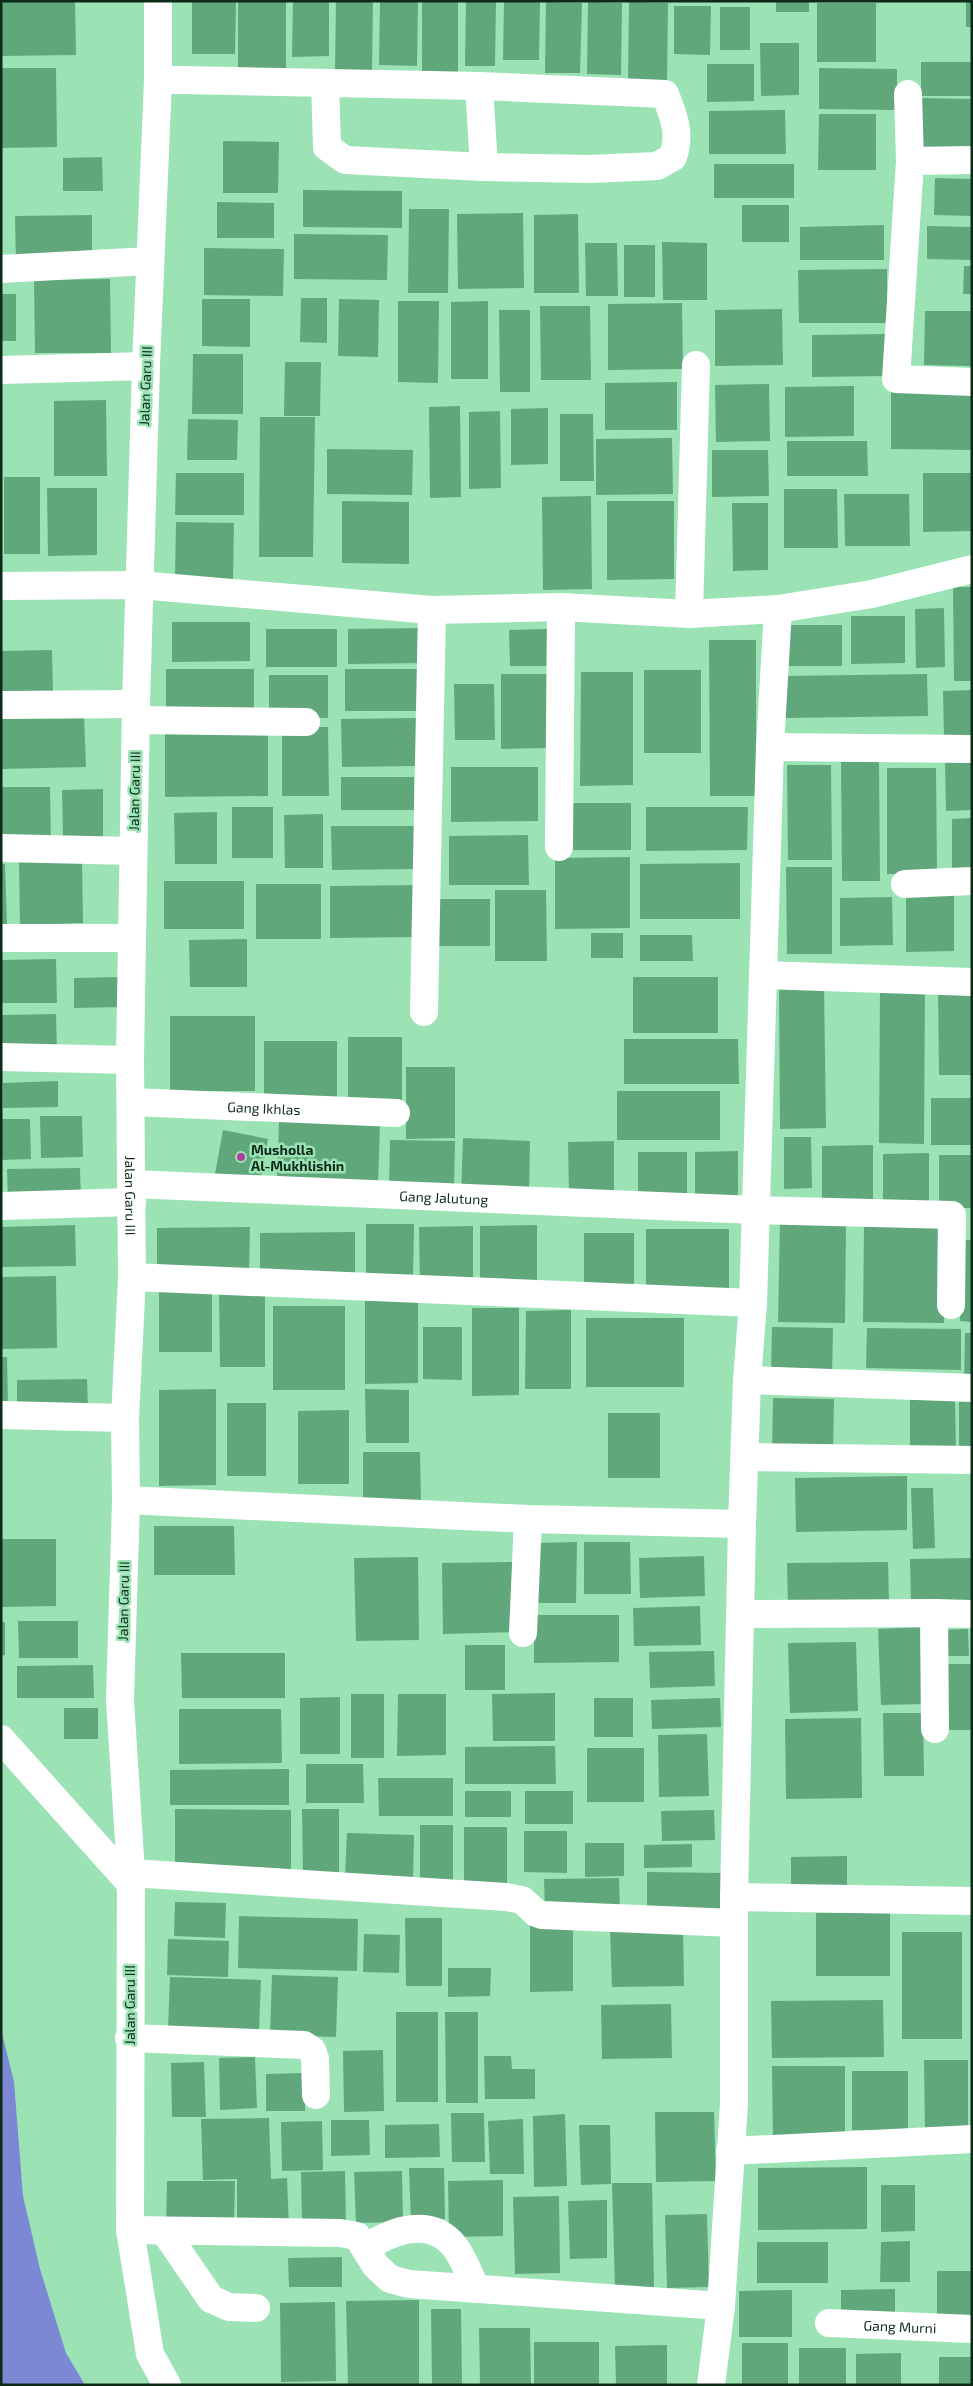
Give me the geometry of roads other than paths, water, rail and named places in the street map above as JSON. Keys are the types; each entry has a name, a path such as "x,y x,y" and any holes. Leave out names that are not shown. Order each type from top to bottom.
{"street":[{"name":"Jalan Garu III","path":"158,1 158,80 146,366 136,712 130,1060 132,1102 132,1277 124,1418 126,1500 120,1700 130,1878 130,2230 150,2354 167,2385"},
{"path":"158,80 325,83 479,86 665,94 676,124 678,142 673,157 657,166 591,169 484,167 344,160 327,147 325,83"},
{"path":"479,86 484,167"},
{"path":"908,94 910,162 896,379 972,382"},
{"path":"910,162 972,160"},
{"path":"1,269 150,261"},
{"path":"689,614 696,365"},
{"path":"1,370 146,366"},
{"path":"1,586 140,585 432,610 561,607 689,614 778,609 872,594 972,569"},
{"path":"559,847 561,607"},
{"path":"711,2385 720,2306 734,2103 734,1910 742,1524 747,1380 753,1303 770,748 778,609"},
{"path":"424,1012 432,610"},
{"path":"1,705 306,722"},
{"path":"770,748 972,749"},
{"path":"1,848 133,851"},
{"path":"905,884 972,881"},
{"path":"1,938 131,938"},
{"path":"763,975 972,982"},
{"path":"1,1057 130,1060"},
{"name":"Gang Ikhlas","path":"132,1102 396,1113"},
{"name":"Gang Jalutung","path":"1,1206 132,1193 952,1215 951,1305"},
{"path":"132,1277 753,1303"},
{"path":"747,1380 972,1388"},
{"path":"1,1415 124,1418"},
{"path":"745,1457 972,1460"},
{"path":"126,1500 528,1520 742,1524"},
{"path":"523,1633 528,1520"},
{"path":"934,1613 935,1729"},
{"path":"740,1614 972,1614"},
{"path":"1,1738 130,1878 506,1897 522,1900 536,1913 542,1915 972,1901"},
{"path":"129,2038 304,2046 312,2050 314,2058 316,2095"},
{"path":"730,2151 972,2139"},
{"path":"365,2248 386,2234 408,2229 438,2231 456,2248 476,2289"},
{"path":"130,2230 340,2233 357,2236 376,2266 390,2279 409,2284 720,2306"},
{"path":"165,2232 211,2299 229,2307 256,2308"},
{"name":"Gang Murni","path":"829,2323 972,2329"}],"water":[{"path":"1,2029 14,2082 23,2196 40,2269 66,2353 85,2385 1,2385"}],"place":[{"name":"Musholla Al-Mukhlishin","path":"241,1157"}]}
